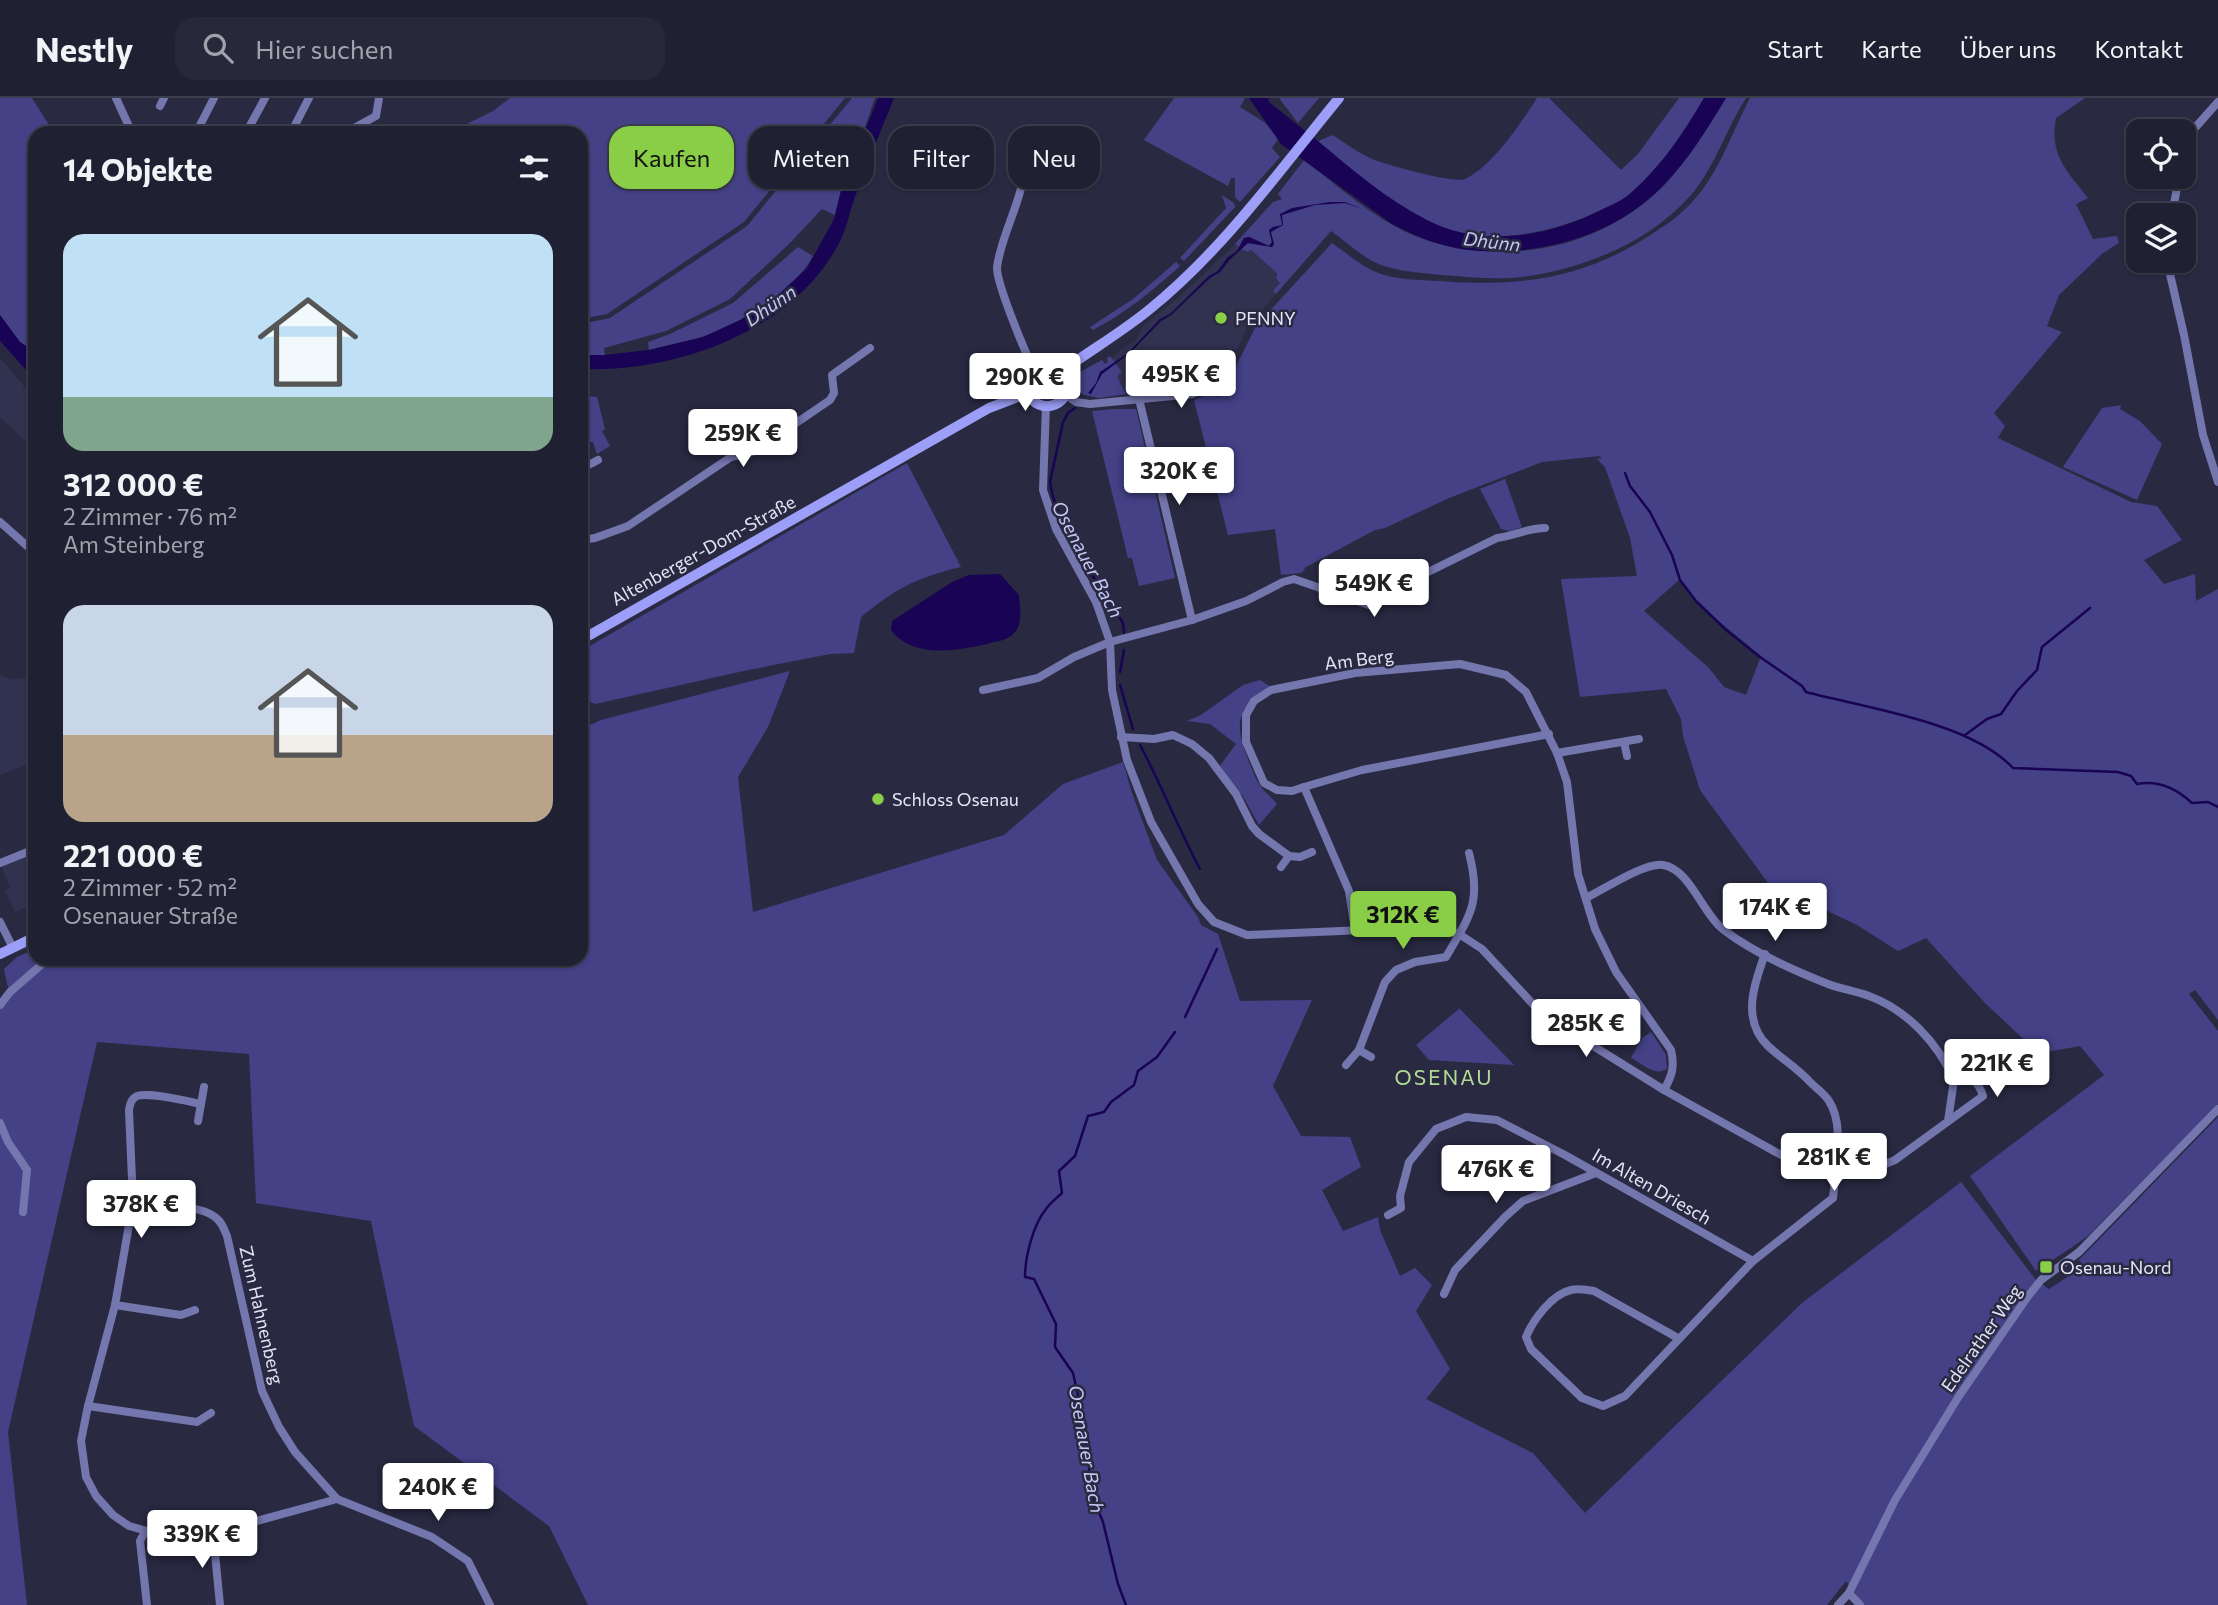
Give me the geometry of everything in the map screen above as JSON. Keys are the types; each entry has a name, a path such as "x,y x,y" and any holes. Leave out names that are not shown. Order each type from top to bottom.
{"main road":[{"path":"1062,371 1151,308 1195,268 1290,162 1339,98"},
{"path":"1048,365 1062,371 1068,381 1065,395 1057,403 1046,405 1033,400 1028,393 1027,380 1034,369 1048,365"},
{"name":"Altenberger-Dom-Straße","path":"588,635 989,408 1028,393"},
{"path":"0,954 28,940"}],"street":[{"path":"116,98 129,126"},
{"path":"200,126 214,98"},
{"path":"250,126 265,98"},
{"path":"295,126 309,98"},
{"path":"358,126 376,116 380,98"},
{"path":"2196,128 2218,102"},
{"path":"1021,189 997,270 1022,345 1034,369"},
{"path":"2170,273 2203,435 2218,482"},
{"path":"588,539 628,526 732,457 755,452 830,400 834,393 832,375 870,348"},
{"path":"1065,395 1076,402 1090,404 1193,394 1213,384"},
{"path":"1139,399 1192,621"},
{"path":"1046,405 1043,490 1056,529 1096,602 1110,642 1112,690 1127,760 1151,822 1198,904 1214,922 1247,935 1411,928 1438,929 1458,934 1482,949 1542,1014 1664,1090 1792,1161 1814,1170 1835,1172 1873,1169 1895,1160 1983,1096 1975,1080 1968,1077 1954,1080"},
{"path":"588,465 598,460"},
{"path":"0,522 28,547"},
{"path":"983,690 1038,678 1074,657 1110,642 1192,621 1294,579 1362,604 1377,603 1410,586 1416,578 1497,538 1545,528"},
{"name":"Am Berg","path":"1549,734 1362,770 1293,791 1277,790 1264,783 1246,742 1246,715 1254,701 1271,690 1355,673 1460,664 1506,675 1526,692 1549,734 1558,753 1567,782 1578,874 1595,929 1616,972 1671,1050 1674,1062 1672,1075 1664,1090"},
{"path":"1121,737 1154,739 1173,735 1192,744 1209,758 1236,794 1252,826 1289,856 1300,857 1312,852"},
{"path":"1558,753 1639,739"},
{"path":"1624,742 1627,756"},
{"path":"1304,787 1349,891 1355,931"},
{"path":"0,863 28,852"},
{"path":"1346,1065 1359,1050 1385,982 1396,970 1415,962 1446,957 1475,900 1475,878 1469,853"},
{"path":"1281,867 1289,856"},
{"path":"1586,898 1647,867 1661,864 1676,869 1719,927 1740,942 1828,985 1867,995 1890,1005 1927,1038 1946,1062 1954,1080 1948,1121"},
{"path":"0,922 13,948"},
{"path":"1678,1338 1594,1290 1570,1290 1541,1310 1526,1337 1531,1349 1582,1398 1603,1406 1625,1395 1753,1261 1833,1198 1837,1121 1829,1101 1803,1074 1766,1044 1757,1029 1751,1009 1753,986 1765,954"},
{"path":"0,1005 10,992 40,966"},
{"path":"1359,1050 1371,1057"},
{"path":"198,1121 204,1087"},
{"path":"201,1104 148,1096 136,1096 131,1101 129,1110 133,1202 115,1305 81,1441 86,1477 99,1500 113,1515 145,1532 167,1537 213,1533 337,1499"},
{"name":"Edelrather Weg","path":"1838,1605 1849,1593 1895,1500 1959,1396 2026,1299 2041,1280 2079,1252 2218,1109"},
{"name":"Im Alten Driesch","path":"1388,1215 1401,1208 1400,1196 1409,1162 1436,1129 1466,1117 1497,1120 1565,1154 1753,1261"},
{"path":"0,1123 8,1142 27,1170 23,1212"},
{"path":"1444,1294 1455,1270 1522,1201 1596,1173"},
{"name":"Zum Hahnenberg","path":"133,1202 198,1210 213,1215 222,1224 262,1391 295,1452 337,1499 432,1536 468,1561 491,1605"},
{"path":"115,1305 181,1315 195,1310"},
{"path":"88,1406 197,1422 211,1413"},
{"path":"145,1532 140,1541 147,1605"},
{"path":"213,1533 220,1605"},
{"path":"1849,1593 1860,1605"}],"shaded area":[{"path":"0,98 32,98 50,126 28,126 28,347 20,342 0,315"},
{"path":"510,98 845,98 822,126 748,126 748,189 771,189 744,222 607,314 588,318 588,126 463,126 493,111"},
{"path":"852,98 875,98 865,126 829,126"},
{"path":"1174,98 1245,98 1240,107 1264,122 1279,138 1272,148 1280,157 1240,202 1235,197 1235,178 1231,178 1228,186 1144,140"},
{"path":"1279,98 1319,98 1298,123"},
{"path":"1537,98 1549,98 1621,170 1638,154 1679,98 1704,98 1663,159 1626,197 1581,219 1537,232 1514,235 1469,234 1426,220 1370,184 1318,141 1333,135 1377,161 1434,176 1465,179 1496,154"},
{"path":"1726,98 1746,98 1707,172 1691,195 1674,212 1635,240 1568,268 1502,278 1407,271 1374,262 1331,231 1276,294 1273,291 1280,283 1276,278 1278,274 1251,250 1247,252 1241,249 1248,243 1272,247 1274,243 1270,232 1276,227 1269,230 1272,242 1269,246 1249,237 1244,238 1239,247 1235,244 1273,202 1282,199 1278,194 1304,160 1384,220 1413,235 1445,245 1478,251 1512,252 1579,239 1610,225 1639,207 1664,185 1705,132"},
{"path":"1750,98 2085,98 2056,118 2055,142 2062,162 2088,198 2076,204 2093,239 2117,236 2119,243 2103,253 2059,295 2047,326 2062,332 1994,413 2005,426 1998,438 2131,502 2157,506 2182,540 2144,560 2164,584 2195,574 2196,601 2218,589 2218,1020 2195,990 2189,994 2218,1031 2218,1104 2090,1234 2036,1271 1970,1176 2104,1075 2080,1046 2047,1052 2035,1050 1985,1003 1926,938 1898,951 1857,925 1768,883 1700,790 1683,736 1681,719 1666,689 1580,697 1561,579 1637,576 1630,538 1605,467 1597,459 1602,458 1599,456 1542,462 1375,530 1304,568 1301,573 1281,575 1275,529 1228,535 1194,400 1211,393 1217,397 1227,392 1228,375 1236,366 1256,326 1332,243 1359,263 1383,275 1467,283 1545,278 1595,264 1620,253 1657,231 1694,200 1711,177","holes":["1679,580 1699,605 1761,656 1746,695 1724,687 1708,667 1644,611"]},
{"path":"777,189 844,189 835,215 822,209 730,299 666,331 604,348 605,355 588,355 588,323 610,318 747,226"},
{"path":"1222,195 1234,203 1235,207 1184,261 1180,258 1226,208"},
{"path":"1235,244 1239,247 1237,251 1227,258 1218,271 1209,276 1170,314 1160,319 1127,354 1100,372 1107,371 1130,353 1161,321 1171,315 1210,278 1220,272 1241,249 1247,252 1251,250 1278,274 1280,283 1273,291 1276,294 1248,325 1239,346 1211,377 1200,385 1189,388 1098,398 1079,392 1076,380 1081,371 1102,360 1106,364 1120,350 1136,340 1145,324 1179,297"},
{"path":"798,247 813,256 793,282 765,305 717,332 649,350 648,342 733,303"},
{"path":"1176,262 1180,266 1139,301 1093,330 1090,327 1133,299"},
{"path":"1110,356 1122,372 1117,376 1126,394 1099,398 1082,394 1076,380 1080,372 1102,360 1105,364"},
{"path":"0,358 28,391 28,443 0,417"},
{"path":"1047,372 1057,376 1061,386 1057,396 1047,400 1037,396 1033,386 1037,376"},
{"path":"588,396 597,397 605,429 602,431 610,446 597,454 593,442 588,442"},
{"path":"2121,405 2120,409 2140,421 2162,444 2137,500 2063,467 2102,408"},
{"path":"1136,409 1175,578 1139,586 1132,558 1128,558 1092,411"},
{"path":"907,463 961,567 907,585 861,617 854,653 830,654 748,670 595,704 588,700 588,647"},
{"path":"1505,479 1522,527 1510,531 1501,529 1480,489"},
{"path":"790,671 768,727 738,777 753,912 1004,835 1063,784 1123,762 1157,860 1201,925 1218,934 1240,1001 1312,1000 1273,1086 1301,1136 1350,1137 1361,1167 1322,1190 1343,1231 1378,1217 1380,1230 1400,1276 1415,1268 1432,1285 1416,1311 1450,1369 1426,1399 1533,1453 1585,1513 1802,1303 1961,1182 2036,1280 2049,1289 2084,1266 2079,1260 2218,1117 2218,1605 1864,1605 1846,1581 1827,1605 588,1605 549,1526 414,1426 371,1221 256,1203 249,1054 97,1042 8,1432 27,1605 0,1605 0,999 8,988 4,969 17,957 28,952 28,966 588,966 588,726 601,720"},
{"path":"0,675 10,679 28,678 28,764 0,775"},
{"path":"1260,680 1271,687 1250,702 1244,710 1240,728 1244,749 1256,779 1277,804 1259,825 1242,795 1219,767 1236,744 1210,724 1187,721 1201,715 1243,685"},
{"path":"28,856 28,906 15,912 5,891 10,888 2,867"},
{"path":"1357,896 1392,906 1392,911 1412,915 1420,920 1369,921 1359,911"},
{"path":"1460,1008 1514,1065 1429,1060 1416,1045"},
{"path":"1651,1032 1666,1055 1667,1069 1662,1071 1653,1070 1631,1058 1642,1038"}],"water":[{"path":"878,98 894,98 874,149 874,126 867,126"},
{"name":"Dhünn","path":"1249,98 1268,98 1269,102 1384,194 1427,220 1447,229 1469,234 1513,236 1577,221 1629,195 1663,159 1704,98 1726,98 1673,175 1644,203 1622,218 1574,240 1521,250 1495,251 1448,246 1419,237 1392,224 1281,144"},
{"name":"Dhünn","path":"841,189 858,189 843,235 816,277 790,303 759,324 726,342 690,355 653,364 588,369 588,355 649,350 703,337 740,320 776,297 807,268 834,219"},
{"path":"1330,202 1345,202 1363,209 1345,203 1315,205 1282,215 1283,225 1271,232 1274,244 1272,247 1248,243 1220,272 1171,315 1161,321 1130,353 1102,374 1091,394 1088,393 1100,372 1127,354 1160,319 1170,314 1209,276 1218,271 1227,258 1237,251 1244,238 1249,237 1269,246 1272,242 1269,230 1282,225 1280,214 1292,208"},
{"path":"0,315 20,342 28,347 28,372 0,341"},
{"path":"1000,574 1019,595 1019,624 1013,635 997,642 937,650 911,645 891,630 892,621 952,582 969,575"}],"waterway":[{"name":"Osenauer Bach","path":"1075,408 1063,422 1050,482 1061,519 1123,623 1124,633"},
{"path":"1625,473 1630,486 1650,512 1672,555 1680,580 1696,601 1726,630 1802,686 1806,692 1944,728 1994,752 2013,768 2118,772 2131,776 2137,784 2160,785 2174,790 2192,803 2208,802 2218,807"},
{"path":"1965,735 1987,719 2001,714 2017,691 2037,670 2042,647 2090,608"},
{"name":"Osenauer Bach","path":"1120,672 1124,650"},
{"name":"Osenauer Bach","path":"1120,685 1133,729"},
{"name":"Osenauer Bach","path":"1140,745 1200,869"},
{"name":"Osenauer Bach","path":"1185,1017 1217,949"},
{"name":"Osenauer Bach","path":"1126,1605 1118,1584 1103,1522 1090,1490 1088,1441 1073,1373 1055,1347 1056,1324 1034,1279 1025,1277 1025,1269 1028,1251 1041,1216 1062,1193 1059,1171 1075,1156 1088,1116 1104,1112 1111,1102 1134,1085 1138,1071 1157,1057 1175,1032"}],"place":[{"name":"PENNY","path":"1221,318"},
{"name":"Schloss Osenau","path":"878,799"},
{"name":"Osenau-Nord","path":"2046,1267"}],"district":[{"name":"OSENAU","path":"1444,1076"}]}
